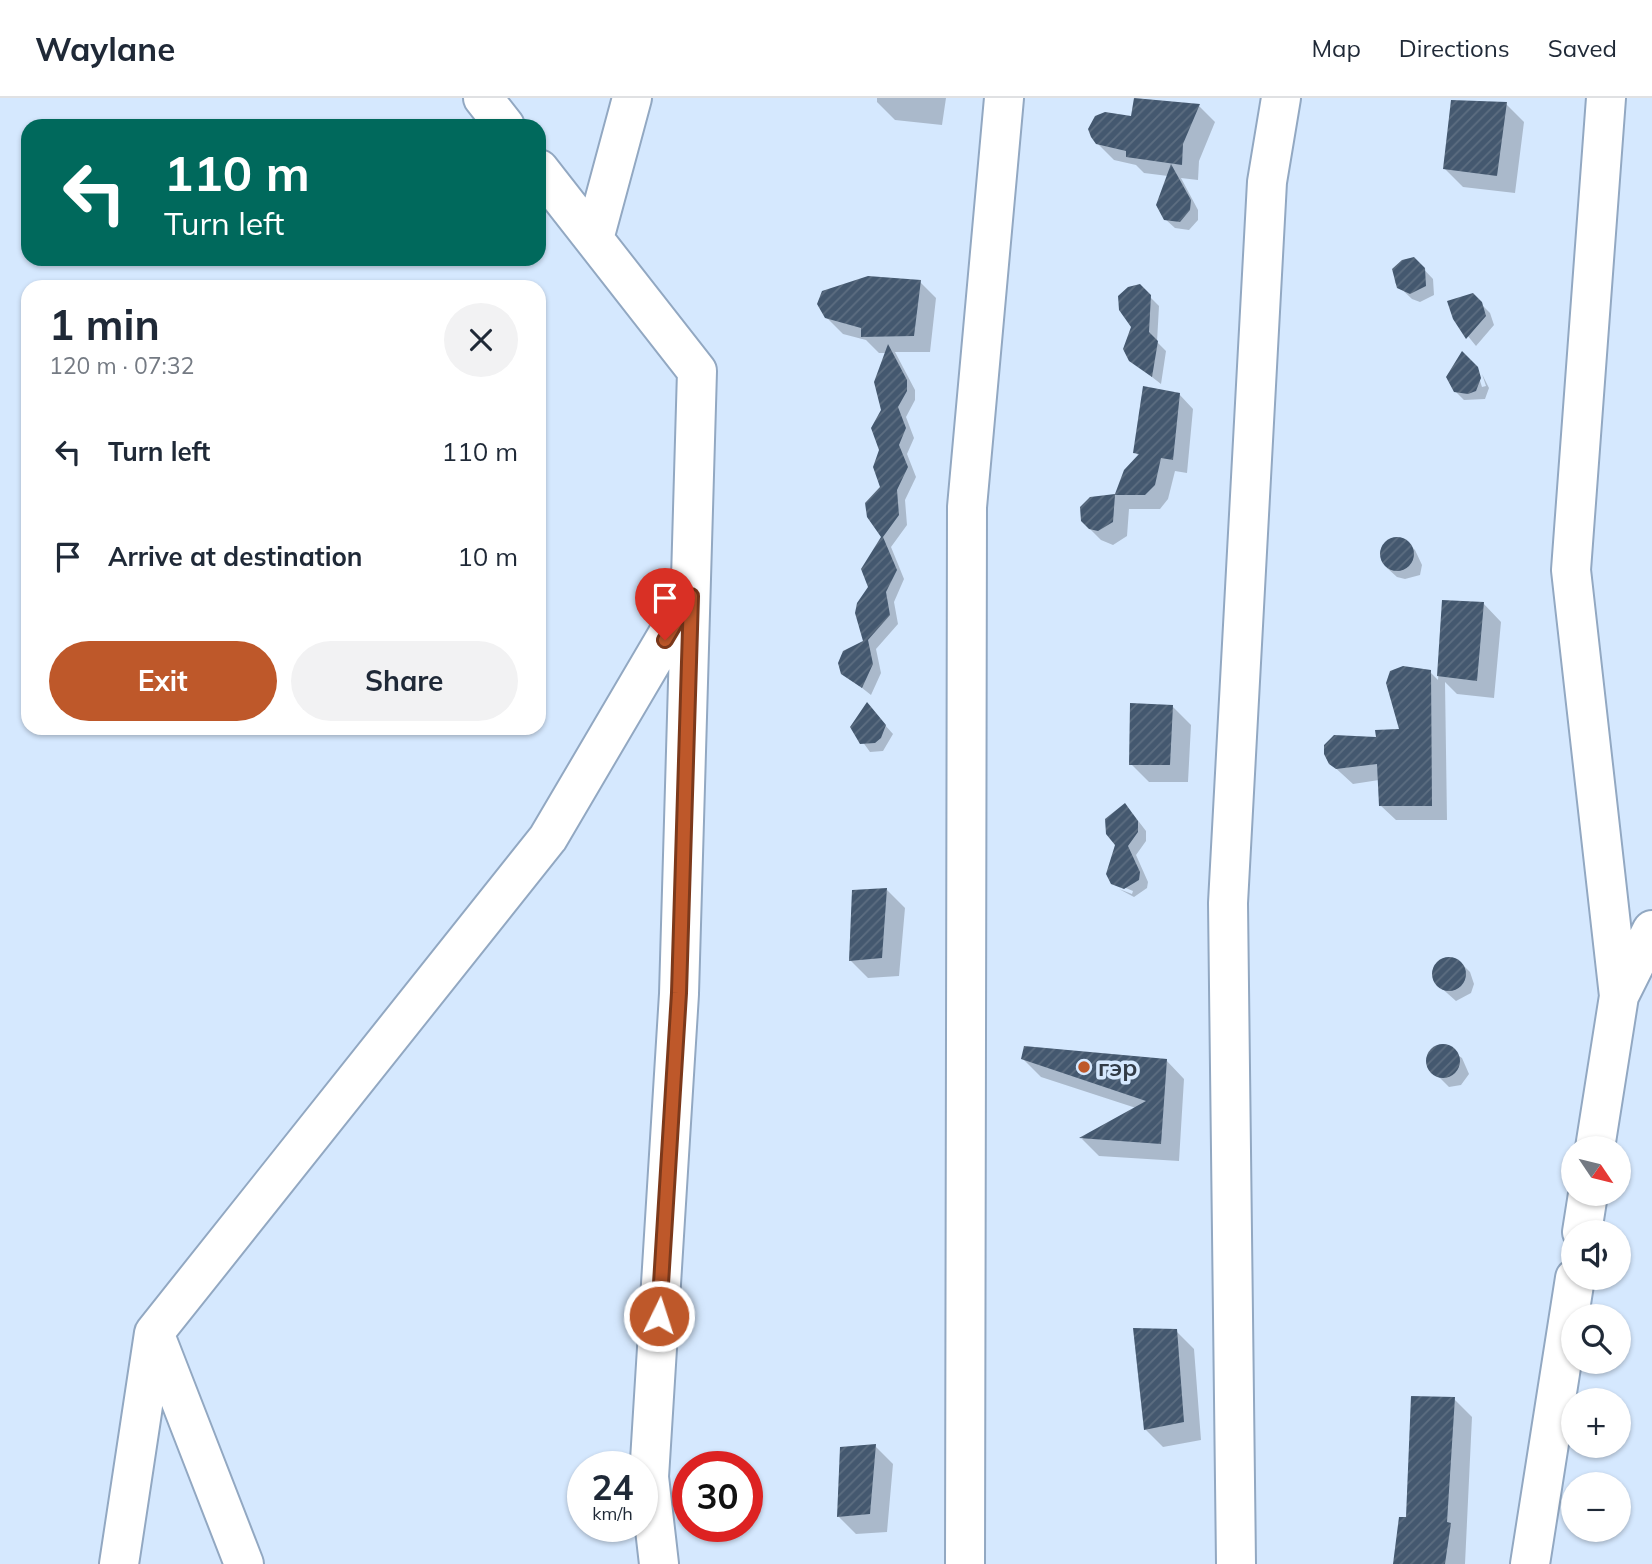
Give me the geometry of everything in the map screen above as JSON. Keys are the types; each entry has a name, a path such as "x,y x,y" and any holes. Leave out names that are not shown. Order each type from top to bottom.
{"street":[{"path":"483,98 500,119"},
{"path":"594,239 632,98"},
{"path":"965,1564 967,507 1004,98"},
{"path":"1236,1564 1228,903 1267,182 1281,98"},
{"path":"1597,1136 1619,996 1571,570 1606,98"},
{"path":"546,178 697,371 679,993 649,1477 659,1564"},
{"path":"119,1564 155,1333 548,838 691,596"},
{"path":"1619,996 1652,930"},
{"path":"1530,1564 1574,1290"},
{"path":"155,1333 244,1564"}],"building":[{"path":"1134,98 1200,104 1183,144 1182,165 1126,157 1126,151 1096,144 1088,129 1095,116 1105,112 1131,116"},
{"path":"1451,100 1507,102 1497,176 1443,169"},
{"path":"1171,164 1191,200 1190,210 1180,222 1164,220 1156,205"},
{"path":"1414,257 1425,268 1426,286 1410,294 1397,288 1392,269 1402,260"},
{"path":"868,276 921,280 914,336 861,337 861,328 825,318 817,304 822,291"},
{"path":"1140,284 1151,295 1149,332 1158,341 1152,377 1129,361 1123,349 1131,327 1119,310 1118,296 1128,287"},
{"path":"1473,293 1482,302 1486,316 1466,339 1453,319 1447,301"},
{"path":"888,344 907,380 907,391 898,407 906,428 899,445 908,467 897,490 899,515 883,537 897,570 886,592 890,615 868,640 873,664 862,688 841,674 838,663 843,651 863,641 855,613 857,603 868,587 861,569 881,537 867,517 865,503 880,487 873,467 879,450 871,428 881,410 874,382"},
{"path":"1462,351 1478,367 1481,378 1476,391 1468,394 1454,392 1446,377"},
{"path":"1143,386 1180,393 1173,460 1161,458 1155,485 1145,495 1115,495 1113,522 1098,531 1089,529 1081,521 1080,507 1090,497 1115,494 1124,470 1139,454 1133,453"},
{"path":"1397,537 1409,542 1414,554 1409,566 1397,571 1385,566 1380,554 1385,542"},
{"path":"1442,600 1484,602 1477,681 1437,676"},
{"path":"1403,666 1431,670 1432,806 1379,806 1377,764 1336,769 1329,764 1324,754 1324,745 1334,735 1376,737 1375,730 1399,729 1386,683 1390,671"},
{"path":"867,702 886,725 881,738 875,743 860,744 850,727"},
{"path":"1130,703 1173,705 1170,765 1129,765"},
{"path":"1125,803 1138,821 1138,832 1128,846 1140,872 1139,880 1124,889 1111,884 1106,874 1115,845 1106,834 1105,819"},
{"path":"887,888 882,958 849,961 852,890"},
{"path":"1449,957 1461,962 1466,974 1461,986 1449,991 1437,986 1432,974 1437,962"},
{"path":"1443,1044 1455,1049 1460,1061 1455,1073 1443,1078 1431,1073 1426,1061 1431,1049"},
{"path":"1024,1046 1167,1059 1161,1144 1079,1138 1146,1101 1021,1059"},
{"path":"1133,1328 1177,1329 1184,1422 1144,1430"},
{"path":"1411,1396 1455,1397 1447,1522 1451,1523 1445,1564 1393,1564 1399,1517 1406,1517"},
{"path":"876,1444 870,1514 837,1517 840,1447"}],"place":[{"name":"гэр","path":"1084,1067"}],"route":[{"path":"659,1316 679,993 691,596 665,640"}]}
